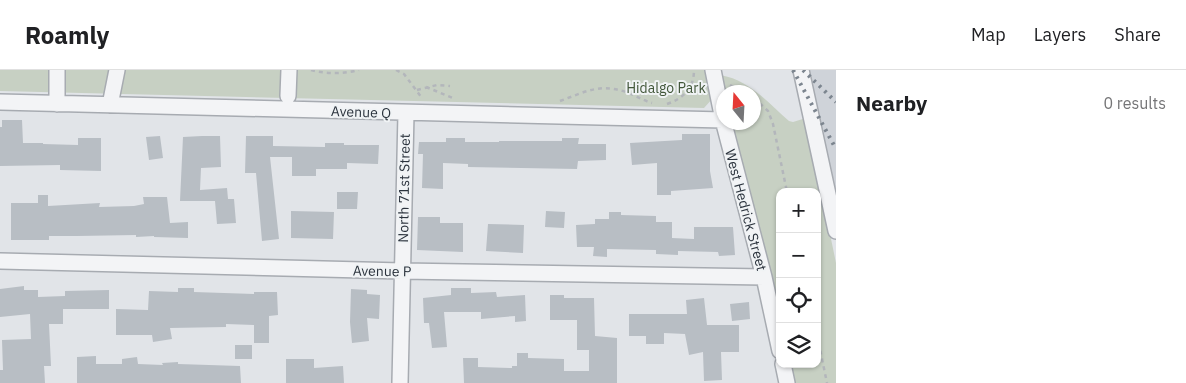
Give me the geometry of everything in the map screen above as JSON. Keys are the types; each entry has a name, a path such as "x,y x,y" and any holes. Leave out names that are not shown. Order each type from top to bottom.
{"street":[{"path":"57,70 57,104"},
{"path":"110,105 117,70"},
{"path":"288,96 289,70"},
{"name":"West Hedrick Street","path":"712,70 716,88"},
{"path":"801,70 836,231"},
{"name":"Avenue Q","path":"0,102 716,120"},
{"name":"North 71st Street","path":"400,383 406,113"},
{"name":"West Hedrick Street","path":"726,130 764,277 776,332"},
{"name":"Avenue P","path":"0,261 402,271 764,277"},
{"path":"784,368 787,383"}],"path":[{"path":"311,70 323,73 342,73 359,70"},
{"path":"396,70 404,74 433,114"},
{"path":"661,104 675,101 689,90 694,70"},
{"path":"416,90 442,85 450,86"},
{"path":"426,87 455,99"},
{"path":"558,102 586,90 605,88 629,93 639,100 654,104"},
{"path":"761,104 768,111 773,124 786,188"},
{"path":"821,352 828,383"}],"shaded area":[{"path":"792,70 836,70 836,231"}],"green space":[{"name":"Hidalgo Park","path":"0,70 706,70 713,98 704,108 0,91"},
{"path":"720,75 745,85 722,85"},
{"path":"761,96 789,121 793,122 806,118 820,188 776,188 776,318 733,130 761,130"},
{"path":"821,190 836,263 836,383 791,383 787,368 821,368"}],"building":[{"path":"2,120 22,120 23,143 78,145 78,138 101,138 101,171 60,170 60,165 0,166 0,127 2,127"},
{"path":"682,134 710,134 710,171 713,188 671,191 671,195 657,195 657,163 632,165 630,143 682,140"},
{"path":"160,136 163,158 149,160 146,137"},
{"path":"220,136 221,167 201,168 200,190 227,188 228,199 234,199 236,223 217,224 215,201 180,201 183,137"},
{"path":"246,136 273,136 273,146 325,147 325,143 379,145 378,164 347,163 347,169 316,169 316,176 292,176 292,157 270,157 279,239 262,241 256,173 245,173"},
{"path":"446,138 465,138 465,142 499,142 562,141 562,138 579,138 578,144 606,144 606,160 578,161 577,169 468,167 468,164 443,163 443,189 422,188 423,154 418,154 419,142 446,142"},
{"path":"337,192 358,192 357,209 337,209"},
{"path":"38,195 48,195 48,206 100,203 99,207 134,206 144,204 143,197 167,197 170,223 188,222 188,238 136,237 136,235 49,236 49,240 11,240 11,203 38,203"},
{"path":"291,211 334,212 333,239 291,238"},
{"path":"546,211 565,212 564,228 545,227"},
{"path":"609,212 621,212 621,215 656,216 656,222 672,222 672,238 694,239 694,227 733,227 735,255 719,256 718,252 678,251 678,255 656,254 656,250 607,249 607,257 593,256 594,247 577,247 576,225 595,224 595,219 609,219"},
{"path":"418,217 440,217 440,223 463,223 463,252 417,250"},
{"path":"488,224 524,225 523,253 486,251"},
{"path":"24,286 24,290 38,290 38,297 65,296 65,291 109,290 109,309 63,309 63,324 49,324 51,366 44,366 45,383 0,383 0,370 3,370 2,340 31,339 30,314 0,317 0,289"},
{"path":"178,288 194,288 194,292 254,294 254,292 277,292 278,315 269,316 269,343 254,343 254,325 226,324 226,327 170,328 172,339 153,342 152,335 116,335 116,309 148,310 149,291 178,292"},
{"path":"451,288 471,288 471,293 496,292 497,297 525,295 526,321 515,322 515,316 481,319 481,312 444,312 447,347 432,348 429,323 424,323 423,298 451,295"},
{"path":"351,289 367,290 367,294 380,295 379,319 367,318 369,341 352,343 350,322"},
{"path":"550,295 564,295 564,298 594,298 595,336 617,338 617,383 464,383 463,358 478,358 478,367 512,368 512,366 517,366 517,353 528,353 528,358 564,359 564,371 589,371 589,350 577,350 577,320 550,320"},
{"path":"704,298 707,325 739,325 739,352 721,352 722,380 704,381 703,352 689,355 685,334 664,333 664,344 646,344 646,336 629,336 629,314 687,314 686,300"},
{"path":"749,302 750,319 732,321 730,304"},
{"path":"235,345 252,345 252,359 235,359"},
{"path":"96,356 96,364 122,364 122,359 137,357 138,364 163,365 162,363 178,362 178,364 240,366 241,383 77,383 77,357"},
{"path":"286,359 314,359 314,368 343,366 344,383 286,383"}],"railway":[{"path":"793,70 836,149"},
{"path":"803,70 836,102"}]}
